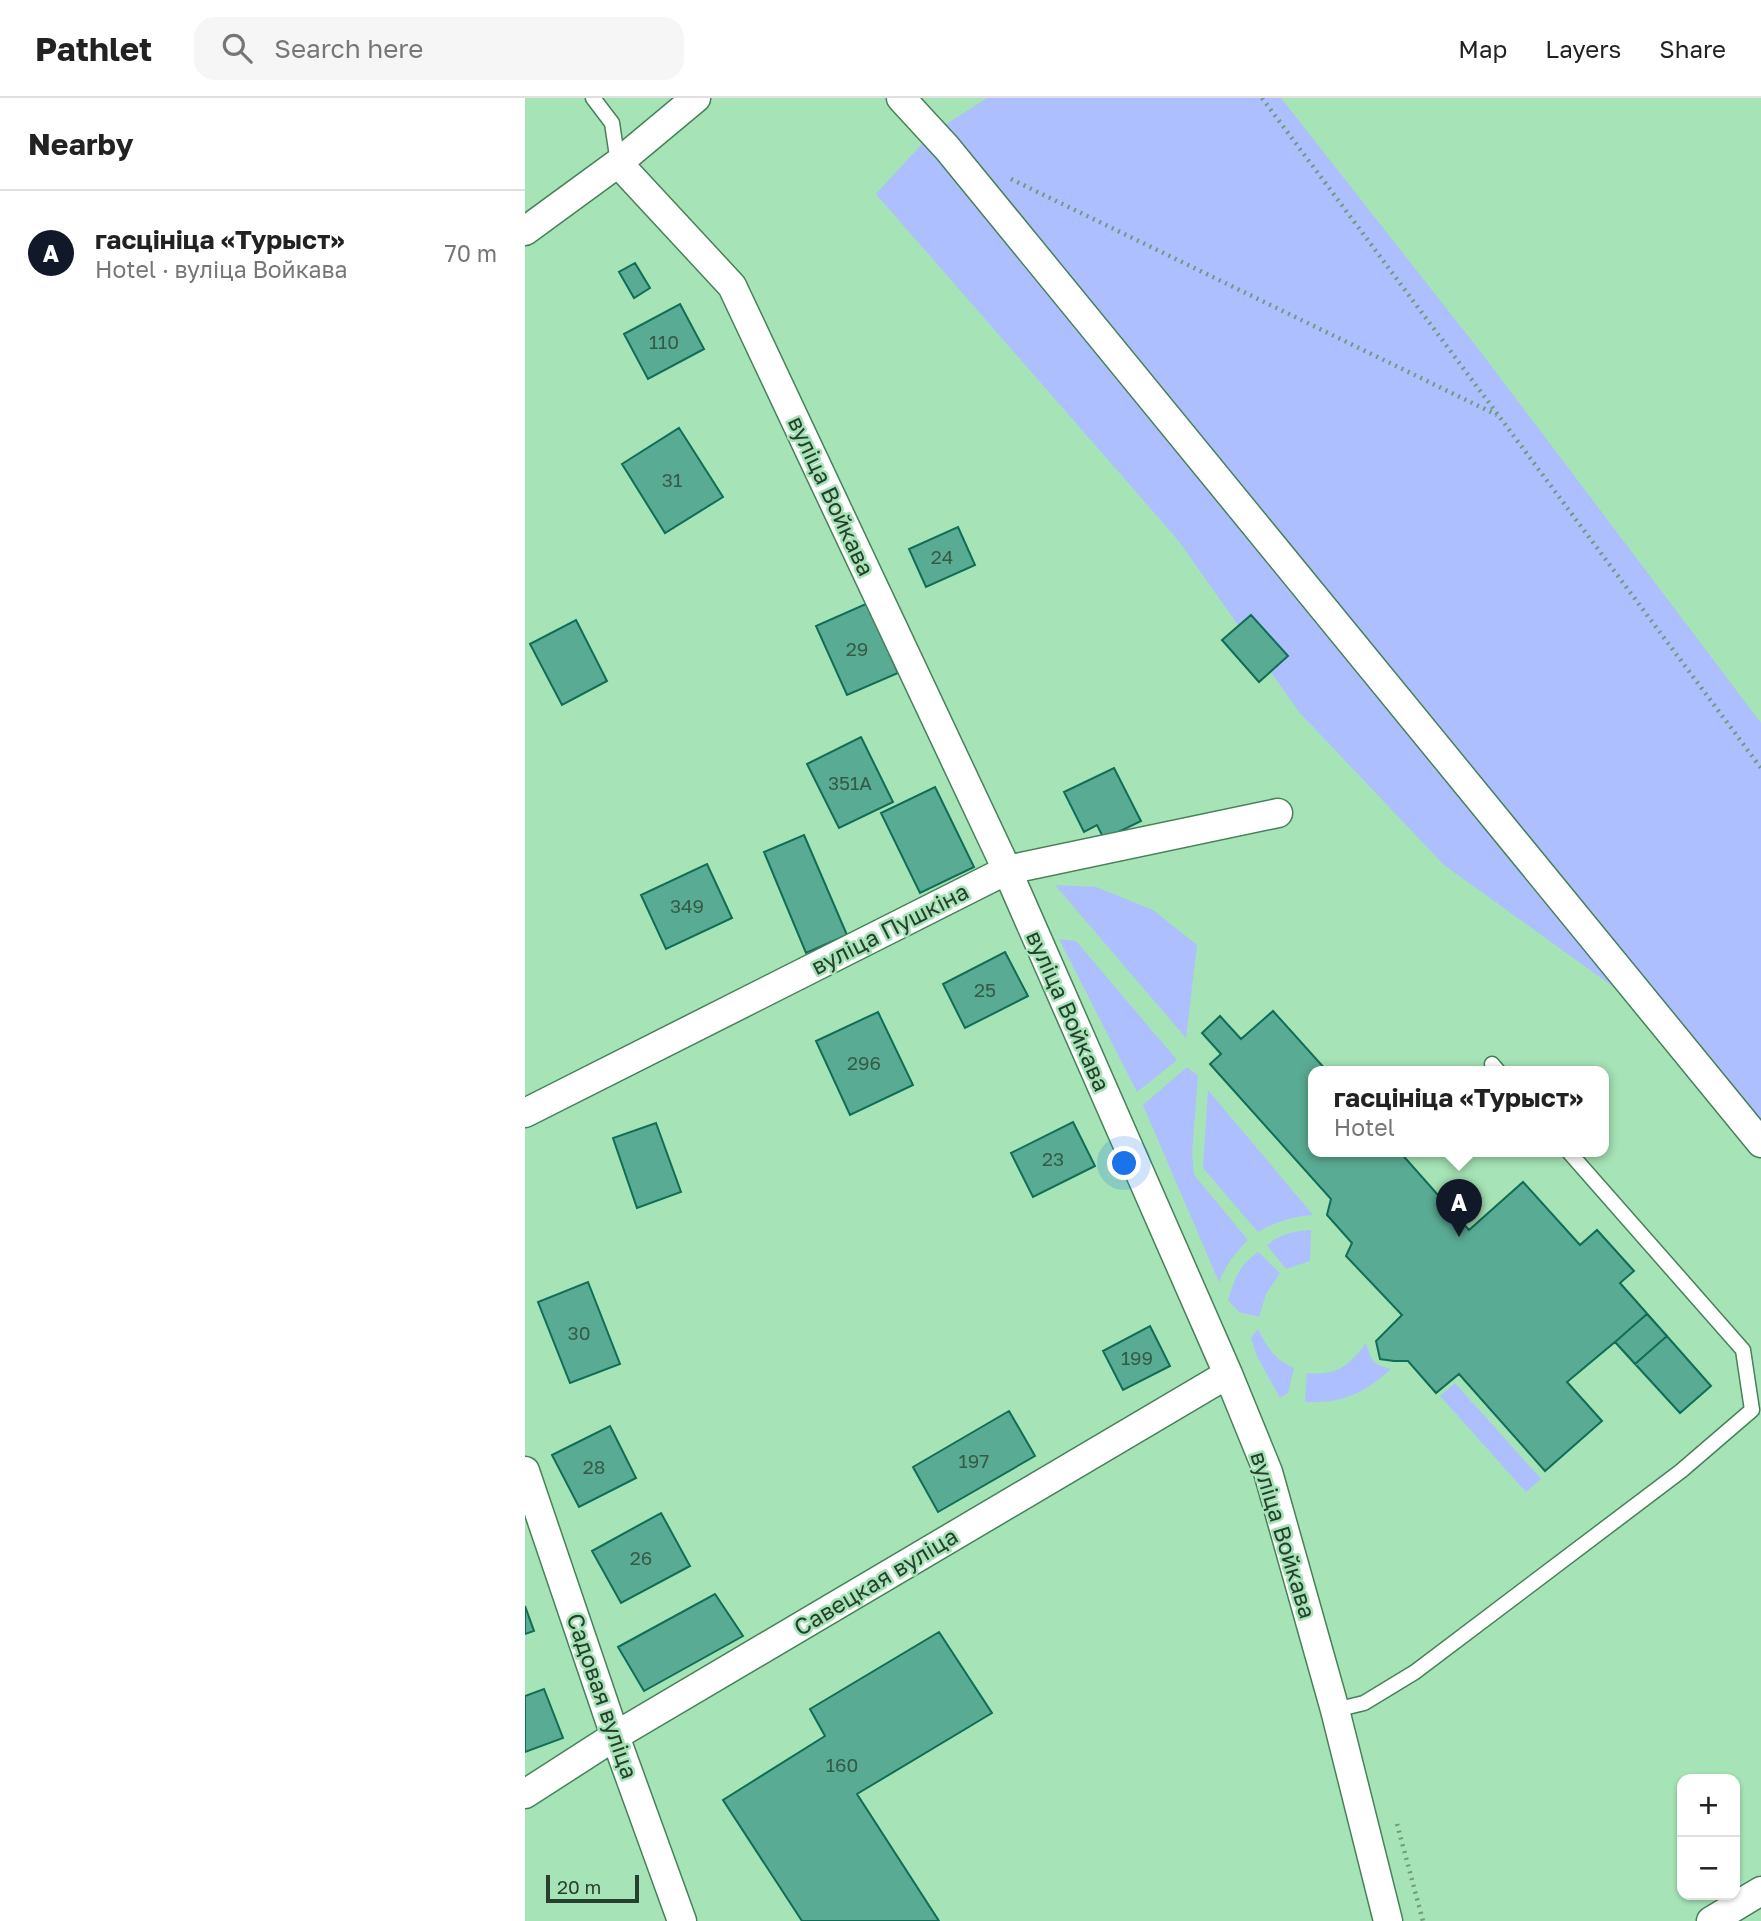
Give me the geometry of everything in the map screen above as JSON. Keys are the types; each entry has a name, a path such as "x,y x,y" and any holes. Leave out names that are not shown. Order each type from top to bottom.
{"street":[{"path":"525,231 618,163 696,98"},
{"path":"901,98 947,148 1761,1143"},
{"name":"вуліца Войкава","path":"618,163 732,286 1007,870 1228,1374 1268,1472 1335,1710 1388,1921"},
{"name":"вуліца Пушкіна","path":"525,1113 1007,870 1278,813"},
{"name":"Савецкая вуліца","path":"525,1794 615,1736 1228,1374"},
{"name":"Садовая вуліца","path":"525,1471 615,1736 682,1921"},
{"path":"1711,1921 1761,1891"}],"lane":[{"path":"593,98 613,123 618,163"},
{"path":"1335,1710 1364,1703 1415,1672 1681,1471 1752,1410 1743,1350 1573,1157"}],"path":[{"path":"1262,98 1761,768"},
{"path":"1010,179 1499,416"}],"shaded area":[{"path":"987,98 1281,98 1483,355 1761,723 1761,1142 1647,1011 1444,865 1299,712 1178,540 876,194 931,134"},
{"path":"1055,885 1096,887 1153,910 1197,945 1186,1038"},
{"path":"1059,939 1076,941 1177,1060 1137,1092"},
{"path":"1187,1067 1198,1076 1192,1153 1194,1175 1248,1240 1231,1260 1219,1282 1143,1105"},
{"path":"1208,1090 1313,1215 1285,1220 1258,1232 1203,1168"},
{"path":"1311,1230 1310,1261 1286,1269 1267,1245 1288,1234"},
{"path":"1258,1252 1280,1273 1266,1294 1259,1317 1239,1312 1228,1300 1239,1273 1246,1262"},
{"path":"1258,1329 1272,1352 1294,1368 1288,1393 1280,1398 1257,1356 1251,1338"},
{"path":"1366,1343 1373,1361 1391,1369 1372,1385 1352,1395 1330,1401 1305,1402 1307,1373 1326,1373 1341,1368 1354,1358"},
{"path":"1455,1383 1541,1479 1526,1492 1440,1396"}],"building":[{"path":"635,263 650,288 634,298 619,272"},
{"path":"680,304 704,349 648,379 624,334"},
{"path":"679,428 723,497 665,533 622,464"},
{"path":"958,527 975,565 926,587 909,549"},
{"path":"868,603 898,673 847,695 816,626"},
{"path":"1251,615 1288,656 1259,682 1222,640"},
{"path":"576,620 607,681 562,705 530,644"},
{"path":"861,737 893,802 839,828 807,764"},
{"path":"1114,768 1141,821 1104,839 1097,825 1084,832 1064,792"},
{"path":"935,787 974,867 920,893 881,813"},
{"path":"804,835 847,935 806,953 764,852"},
{"path":"707,864 732,918 666,949 641,895"},
{"path":"1005,952 1028,996 965,1028 943,984"},
{"path":"1273,1011 1322,1066 1308,1066 1308,1157 1404,1157 1469,1230 1523,1182 1580,1245 1597,1230 1634,1271 1620,1283 1711,1386 1680,1413 1615,1342 1567,1382 1602,1421 1545,1471 1459,1374 1436,1393 1408,1361 1380,1359 1376,1341 1402,1315 1346,1256 1352,1243 1327,1215 1331,1199 1210,1064 1221,1054 1202,1033 1220,1016 1241,1039"},
{"path":"878,1012 913,1085 850,1115 816,1041"},
{"path":"1073,1122 1095,1166 1033,1197 1011,1153"},
{"path":"656,1123 681,1192 637,1208 613,1138"},
{"path":"588,1282 620,1364 570,1383 538,1302"},
{"path":"1647,1314 1667,1336 1635,1364 1615,1342"},
{"path":"1150,1326 1170,1366 1123,1390 1103,1351"},
{"path":"1009,1411 1035,1456 938,1512 913,1467"},
{"path":"610,1426 636,1478 579,1507 552,1455"},
{"path":"661,1513 690,1566 621,1603 592,1551"},
{"path":"715,1594 743,1636 644,1691 618,1647"},
{"path":"525,1606 534,1631 525,1634"},
{"path":"939,1632 992,1713 857,1794 939,1921 802,1921 723,1800 825,1736 810,1709"},
{"path":"544,1689 563,1738 525,1752 525,1696"}],"place":[{"name":"гасцініца «Турыст»","path":"1459,1237"}]}
